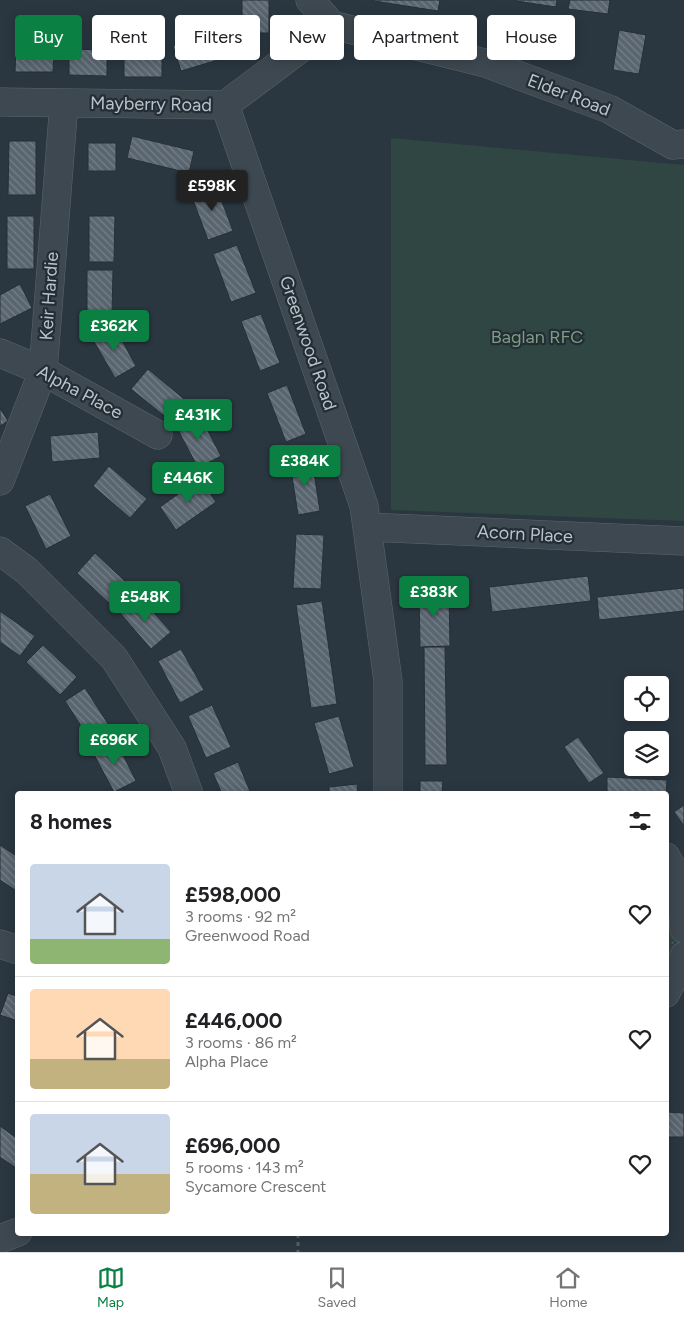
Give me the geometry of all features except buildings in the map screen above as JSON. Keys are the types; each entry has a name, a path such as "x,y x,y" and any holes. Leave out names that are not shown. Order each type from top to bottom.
{"street":[{"path":"310,0 323,15"},
{"name":"Elder Road","path":"344,28 485,63 609,109 673,145 684,144"},
{"name":"Mayberry Road","path":"0,102 225,105 285,60"},
{"name":"Keir Hardie","path":"0,481 44,372 64,103"},
{"name":"Greenwood Road","path":"225,105 364,506 388,682 388,791"},
{"name":"Alpha Place","path":"0,353 44,372 158,434"},
{"name":"Acorn Place","path":"367,527 684,541"},
{"path":"0,551 27,571 114,658 172,748 188,791"},
{"path":"669,862 681,884 684,929"},
{"path":"0,944 15,949"},
{"path":"669,986 684,956"},
{"path":"0,1239 15,1233"}],"path":[{"path":"298,1236 298,1252"}],"green space":[{"name":"Baglan RFC","path":"391,138 684,165 684,521 391,510"},
{"path":"669,862 681,884 684,956 669,987"}]}
